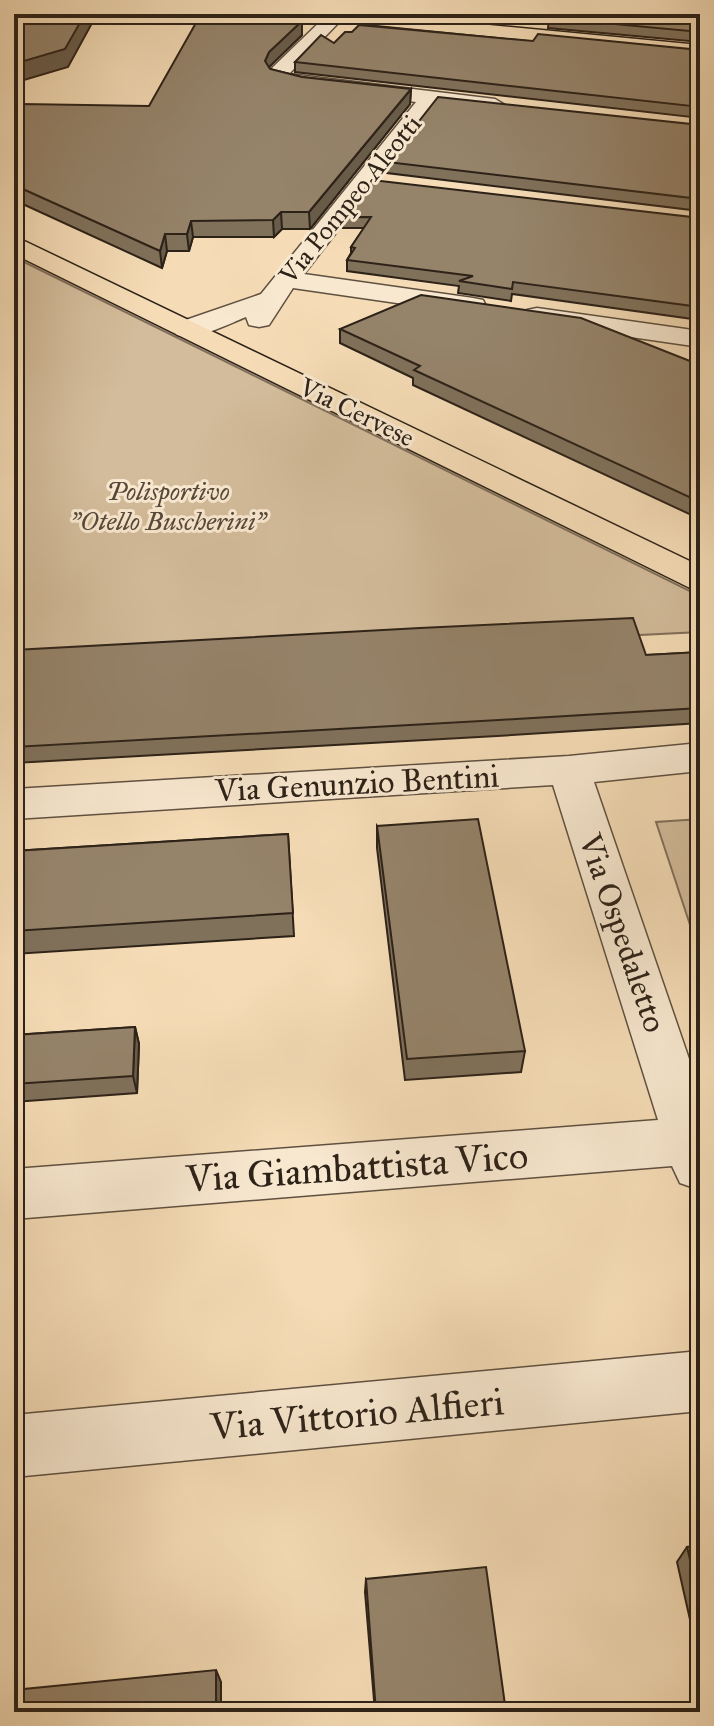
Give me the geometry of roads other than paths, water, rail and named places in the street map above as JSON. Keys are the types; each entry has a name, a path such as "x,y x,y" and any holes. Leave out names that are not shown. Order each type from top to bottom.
{"main road":[{"path":"326,15 700,51"},
{"name":"Via Cervese","path":"14,244 700,580"}],"street":[{"path":"326,15 278,77 294,82 510,107"},
{"name":"Via Pompeo Aleotti","path":"271,299 430,98"},
{"path":"365,180 395,183"},
{"path":"271,299 314,305 385,294"},
{"path":"187,329 271,299 385,294 700,339"},
{"path":"221,345 271,299"},
{"name":"Via Genunzio Bentini","path":"14,804 569,770 700,757"},
{"name":"Via Ospedaletto","path":"569,770 698,1151"},
{"name":"Via Giambattista Vico","path":"14,1194 698,1151"},
{"name":"Via Vittorio Alfieri","path":"14,1446 700,1381"}],"park label":[{"name":"Polisportivo \"Otello Buscherini\"","path":"168,506"}]}
